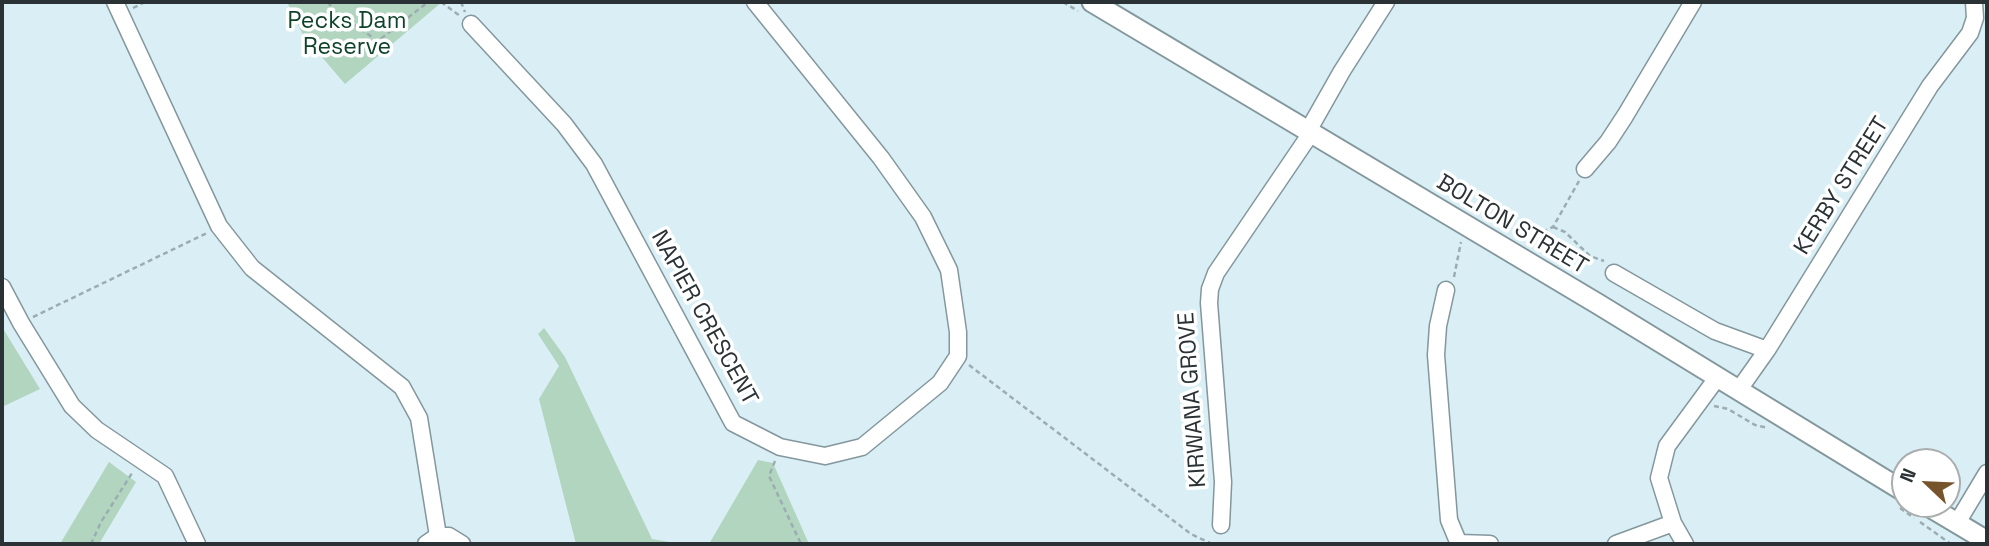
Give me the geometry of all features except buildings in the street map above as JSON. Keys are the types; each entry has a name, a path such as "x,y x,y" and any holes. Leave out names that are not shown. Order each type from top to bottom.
{"main road":[{"name":"BOLTON STREET","path":"1092,2 1598,304 1738,391 1891,492"},
{"path":"1949,518 1987,541"}],"street":[{"path":"115,2 201,182 219,226 252,268 402,387 419,418 432,540 449,536 462,544"},
{"path":"755,2 881,158 923,217 949,270 958,331 958,356"},
{"name":"KIRWANA GROVE","path":"1221,525 1223,482 1210,289 1216,273 1310,132 1342,71 1386,2"},
{"path":"1585,169 1625,116 1693,2"},
{"name":"KERBY STREET","path":"1738,391 1767,350 1925,95 1970,33 1975,18 1974,2"},
{"name":"NAPIER CRESCENT","path":"471,24 564,124 594,164 733,423 780,447 825,456 862,447 940,383 958,356"},
{"name":"BOLTON STREET","path":"1614,273 1715,331 1767,350"},
{"path":"2,287 72,406 97,430 165,476 197,544"},
{"path":"1446,290 1438,326 1436,355 1450,520 1459,544 1490,544"},
{"path":"1685,544 1673,523 1659,478 1667,446 1717,378"},
{"path":"1957,523 1987,473"},
{"path":"1616,544 1673,523"}],"path":[{"path":"328,2 334,11 378,41 428,2"},
{"path":"441,2 471,24"},
{"path":"1512,254 1531,249 1553,249 1544,231 1553,227 1585,169"},
{"path":"21,323 219,226"},
{"path":"1446,290 1451,286 1458,264 1466,226"},
{"path":"1553,227 1565,232 1590,256 1612,264 1614,273"},
{"path":"958,356 1013,401 1191,534 1213,544"},
{"path":"1703,399 1728,409 1755,425 1770,429"},
{"path":"780,447 769,476 801,544"},
{"path":"91,544 100,522 141,458"},
{"path":"1923,518 1951,544"}],"green space":[{"name":"Pecks Dam Reserve","path":"287,2 442,2 345,84 303,35"},
{"path":"2,327 40,389 2,407"},
{"path":"544,328 565,357 652,539 681,544 576,544 539,399 559,366 538,334"},
{"path":"758,460 773,463 809,544 709,544"},
{"path":"109,462 136,482 99,544 60,544"}]}
